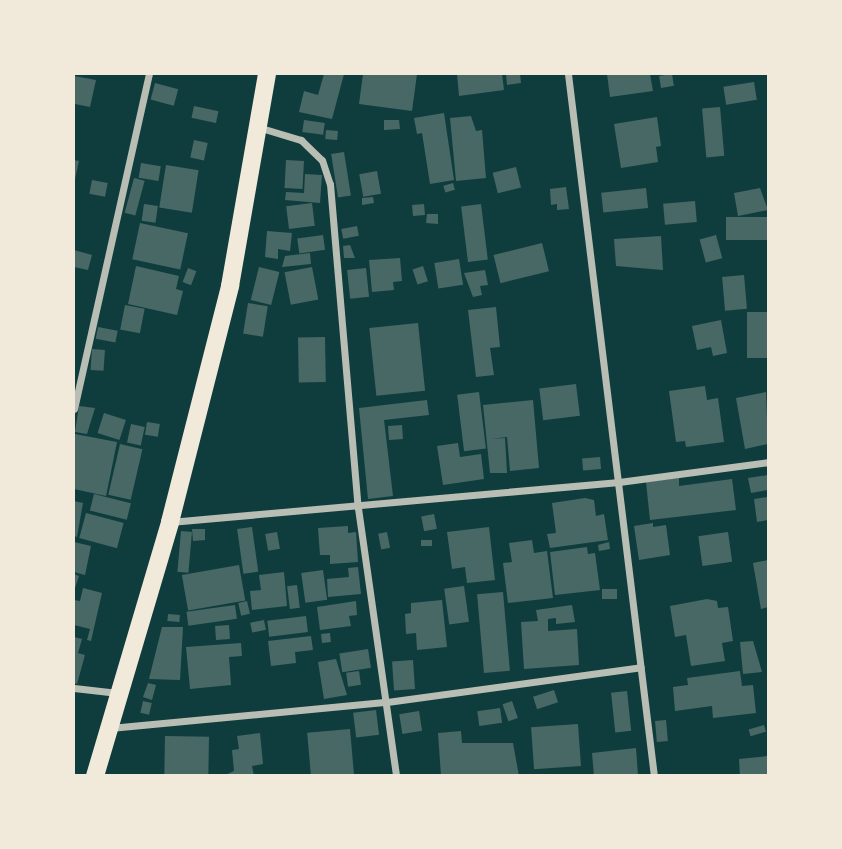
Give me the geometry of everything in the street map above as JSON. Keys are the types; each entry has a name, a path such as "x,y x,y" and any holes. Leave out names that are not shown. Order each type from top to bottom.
{"highway":[{"path":"96,775 170,522 230,286 261,128 267,74"}],"street":[{"path":"74,410 149,74"},
{"path":"568,74 654,775"},
{"path":"261,128 301,140 322,160 330,184 358,508 396,775"},
{"path":"170,522 358,508 619,482 768,462"},
{"path":"109,728 387,702 641,667"},
{"path":"74,688 119,693"}],"building":[{"path":"324,74 344,74 332,119 299,112 304,91 318,95"},
{"path":"363,74 417,74 412,111 359,104"},
{"path":"457,74 502,74 504,90 459,96"},
{"path":"506,74 520,74 521,83 507,85"},
{"path":"607,74 650,74 653,91 610,97"},
{"path":"672,74 674,86 661,88 659,76"},
{"path":"74,76 96,80 90,107 75,104"},
{"path":"754,82 757,100 726,105 723,87"},
{"path":"155,83 178,89 174,106 151,99"},
{"path":"194,106 218,111 216,123 192,118"},
{"path":"720,107 724,156 706,157 702,109"},
{"path":"444,113 454,180 430,184 422,133 417,134 414,118"},
{"path":"471,116 476,131 482,130 486,178 456,181 450,118"},
{"path":"657,117 661,146 656,147 658,162 621,168 614,124"},
{"path":"304,120 325,123 323,135 302,132"},
{"path":"384,120 399,120 400,129 384,130"},
{"path":"326,130 338,131 337,140 325,139"},
{"path":"194,140 208,143 204,161 190,158"},
{"path":"344,152 351,195 338,197 331,154"},
{"path":"74,160 79,161 75,179 74,179"},
{"path":"286,160 304,161 303,189 285,188"},
{"path":"141,163 161,166 158,181 139,178"},
{"path":"166,165 199,170 192,213 159,207"},
{"path":"516,167 521,187 498,193 493,173"},
{"path":"377,171 381,194 363,197 359,174"},
{"path":"305,174 322,175 320,203 285,200 286,192 304,193"},
{"path":"134,178 145,181 135,216 125,213"},
{"path":"92,180 108,183 105,197 89,194"},
{"path":"453,183 455,190 445,192 443,186"},
{"path":"566,187 569,209 557,210 557,204 551,205 550,189"},
{"path":"646,188 648,208 603,213 601,193"},
{"path":"760,188 768,210 738,216 734,193"},
{"path":"373,197 374,203 362,205 362,198"},
{"path":"695,201 697,222 665,225 663,204"},
{"path":"312,203 315,226 289,229 286,206"},
{"path":"144,204 158,206 155,223 142,221"},
{"path":"424,204 425,215 413,216 412,205"},
{"path":"481,204 488,260 468,262 461,206"},
{"path":"427,214 438,214 438,224 426,223"},
{"path":"726,217 768,217 768,240 726,240"},
{"path":"140,223 188,233 180,269 132,259"},
{"path":"357,226 359,236 343,239 341,229"},
{"path":"267,231 292,233 290,251 278,249 278,259 265,257"},
{"path":"323,235 325,250 299,253 297,239"},
{"path":"716,235 722,258 706,263 700,239"},
{"path":"661,236 663,270 616,266 614,239"},
{"path":"542,243 549,271 501,283 493,255"},
{"path":"350,245 355,258 344,258 343,246"},
{"path":"74,250 92,255 88,270 74,267"},
{"path":"310,253 311,264 282,267 285,256"},
{"path":"400,258 402,281 393,282 394,290 372,292 369,260"},
{"path":"459,259 463,285 438,289 434,263"},
{"path":"136,266 179,276 176,289 183,291 177,315 128,304"},
{"path":"423,266 428,281 417,285 413,269"},
{"path":"259,267 279,272 271,305 251,300"},
{"path":"312,267 318,299 291,305 285,272"},
{"path":"188,268 196,271 191,285 183,282"},
{"path":"366,268 369,297 350,299 347,270"},
{"path":"485,270 488,285 480,286 482,295 473,297 464,273"},
{"path":"744,275 747,309 725,311 722,277"},
{"path":"248,303 268,306 263,337 243,334"},
{"path":"125,305 145,309 140,333 120,330"},
{"path":"496,307 500,347 490,348 494,375 476,377 468,310"},
{"path":"747,312 768,312 768,358 747,358"},
{"path":"721,320 727,353 713,356 711,347 697,350 692,326"},
{"path":"418,323 425,391 376,396 369,328"},
{"path":"98,327 118,331 115,343 96,339"},
{"path":"298,337 325,337 326,382 299,382"},
{"path":"92,349 105,350 104,371 91,370"},
{"path":"576,384 580,416 543,420 539,389"},
{"path":"705,386 707,400 718,398 724,442 686,447 685,441 676,442 669,391"},
{"path":"479,392 486,449 464,451 457,395"},
{"path":"766,392 768,444 745,449 736,398"},
{"path":"427,400 429,415 384,420 393,496 368,499 359,408"},
{"path":"533,400 539,468 510,471 507,437 491,439 505,438 507,473 490,473 483,405"},
{"path":"79,406 95,408 87,434 75,432"},
{"path":"104,413 126,420 119,440 98,433"},
{"path":"147,422 160,424 158,437 145,435"},
{"path":"131,424 145,427 141,445 127,443"},
{"path":"402,425 403,439 389,440 388,426"},
{"path":"75,434 117,442 106,496 74,489"},
{"path":"458,443 460,457 481,454 484,479 443,485 437,446"},
{"path":"120,444 142,449 131,500 108,495"},
{"path":"600,457 601,469 583,471 582,459"},
{"path":"768,475 768,490 751,493 748,478"},
{"path":"679,478 679,486 732,479 736,510 650,520 646,482"},
{"path":"94,494 131,503 127,520 90,510"},
{"path":"768,497 768,520 757,522 754,499"},
{"path":"585,498 594,500 596,516 604,514 608,540 550,548 547,534 556,533 552,503"},
{"path":"74,501 83,503 77,537 74,536"},
{"path":"86,513 124,523 117,548 79,538"},
{"path":"434,514 437,529 424,531 421,516"},
{"path":"653,523 653,527 666,525 670,555 639,560 634,526"},
{"path":"348,526 348,533 356,532 358,562 330,564 330,555 320,555 318,528"},
{"path":"252,527 258,572 243,574 237,529"},
{"path":"489,527 495,580 467,583 465,567 452,569 447,532"},
{"path":"192,529 205,529 205,540 193,541"},
{"path":"181,531 192,532 188,573 177,572"},
{"path":"277,532 280,549 268,551 265,534"},
{"path":"387,532 390,548 381,549 378,534"},
{"path":"728,532 732,562 702,566 698,536"},
{"path":"421,540 432,540 432,546 421,546"},
{"path":"532,540 534,553 547,551 553,598 508,603 503,563 512,562 509,543"},
{"path":"74,542 91,546 85,575 74,572"},
{"path":"609,542 610,549 599,551 598,545"},
{"path":"587,547 588,554 595,553 600,590 555,595 550,552"},
{"path":"768,560 768,607 761,609 753,563"},
{"path":"239,565 245,600 188,611 182,575"},
{"path":"358,567 361,594 328,597 327,579 349,577 348,568"},
{"path":"323,570 327,600 305,603 301,573"},
{"path":"284,572 287,606 252,610 250,591 261,590 259,575"},
{"path":"74,574 79,576 74,591"},
{"path":"297,585 300,608 290,609 287,586"},
{"path":"464,586 469,622 449,624 444,589"},
{"path":"83,588 102,593 91,641 87,640 90,629 74,625 74,600 80,601"},
{"path":"602,589 617,589 617,599 602,599"},
{"path":"503,592 510,671 484,673 477,594"},
{"path":"707,599 717,601 718,608 728,607 733,641 722,643 725,661 691,666 686,635 675,637 670,606"},
{"path":"442,600 447,647 417,650 416,633 406,634 405,614 411,613 411,603"},
{"path":"247,601 250,614 241,616 238,603"},
{"path":"356,601 357,615 349,616 351,626 320,630 317,607"},
{"path":"235,605 237,619 188,626 186,612"},
{"path":"572,605 575,622 556,624 556,618 548,619 548,631 577,629 579,665 524,669 521,622 538,621 536,610"},
{"path":"168,614 180,615 179,622 167,621"},
{"path":"306,616 308,632 269,637 267,621"},
{"path":"264,620 266,630 252,632 250,623"},
{"path":"229,625 230,639 216,640 215,626"},
{"path":"162,627 183,627 180,680 149,679"},
{"path":"330,633 331,642 322,643 321,634"},
{"path":"311,636 313,650 295,652 296,663 271,666 268,641"},
{"path":"74,637 82,639 78,653 85,655 77,684 74,683"},
{"path":"753,641 762,672 743,674 740,642"},
{"path":"241,643 242,656 229,657 231,685 190,689 186,647"},
{"path":"368,649 371,668 342,672 339,654"},
{"path":"336,659 347,695 324,699 318,662"},
{"path":"413,660 415,689 394,690 392,661"},
{"path":"359,671 361,685 348,687 346,673"},
{"path":"740,671 742,686 753,685 756,713 713,718 712,706 675,711 673,687 688,685 687,678"},
{"path":"148,683 156,685 152,700 143,697"},
{"path":"554,690 558,702 537,709 533,697"},
{"path":"627,691 631,731 615,732 611,693"},
{"path":"143,701 152,703 149,715 140,713"},
{"path":"512,701 518,718 508,721 503,704"},
{"path":"500,708 502,723 479,726 477,711"},
{"path":"376,710 379,735 356,738 353,713"},
{"path":"419,711 422,731 402,734 399,714"},
{"path":"666,720 668,741 657,742 655,721"},
{"path":"578,724 581,766 534,769 531,727"},
{"path":"764,725 766,732 751,736 749,729"},
{"path":"350,729 354,776 311,776 307,733"},
{"path":"461,731 462,743 513,743 519,776 441,776 438,733"},
{"path":"260,733 263,764 252,766 254,776 223,776 234,771 232,750 239,749 237,736"},
{"path":"165,736 209,737 208,776 164,776"},
{"path":"636,748 638,776 594,776 592,753"},
{"path":"768,756 768,776 740,776 739,759"}]}
